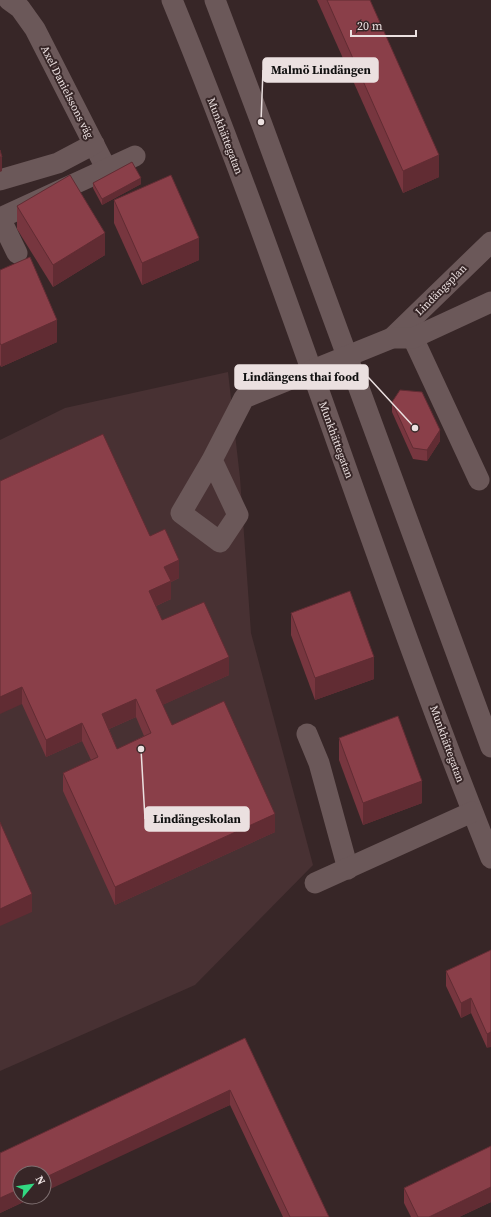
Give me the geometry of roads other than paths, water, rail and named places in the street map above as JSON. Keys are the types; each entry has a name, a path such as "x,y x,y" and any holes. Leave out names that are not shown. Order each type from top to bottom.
{"street":[{"name":"Axel Danielssons väg","path":"0,180 58,163 94,144 35,29 20,8 8,0"},
{"name":"Munkhättegatan","path":"172,0 253,206 311,371 472,812 491,858"},
{"path":"214,0 491,747"},
{"path":"94,144 107,170"},
{"path":"17,253 0,218 135,156"},
{"name":"Lindängsplan","path":"403,338 491,242"},
{"name":"Lindängsplan","path":"212,460 244,398 347,356 403,338 491,302"},
{"path":"403,338 478,480"},
{"path":"307,734 319,763 348,869"},
{"path":"315,883 472,812"}],"place":[{"name":"Malmö Lindängen","path":"261,122"},
{"name":"Lindängens thai food","path":"415,428"},
{"name":"Lindängeskolan","path":"141,749"}]}
